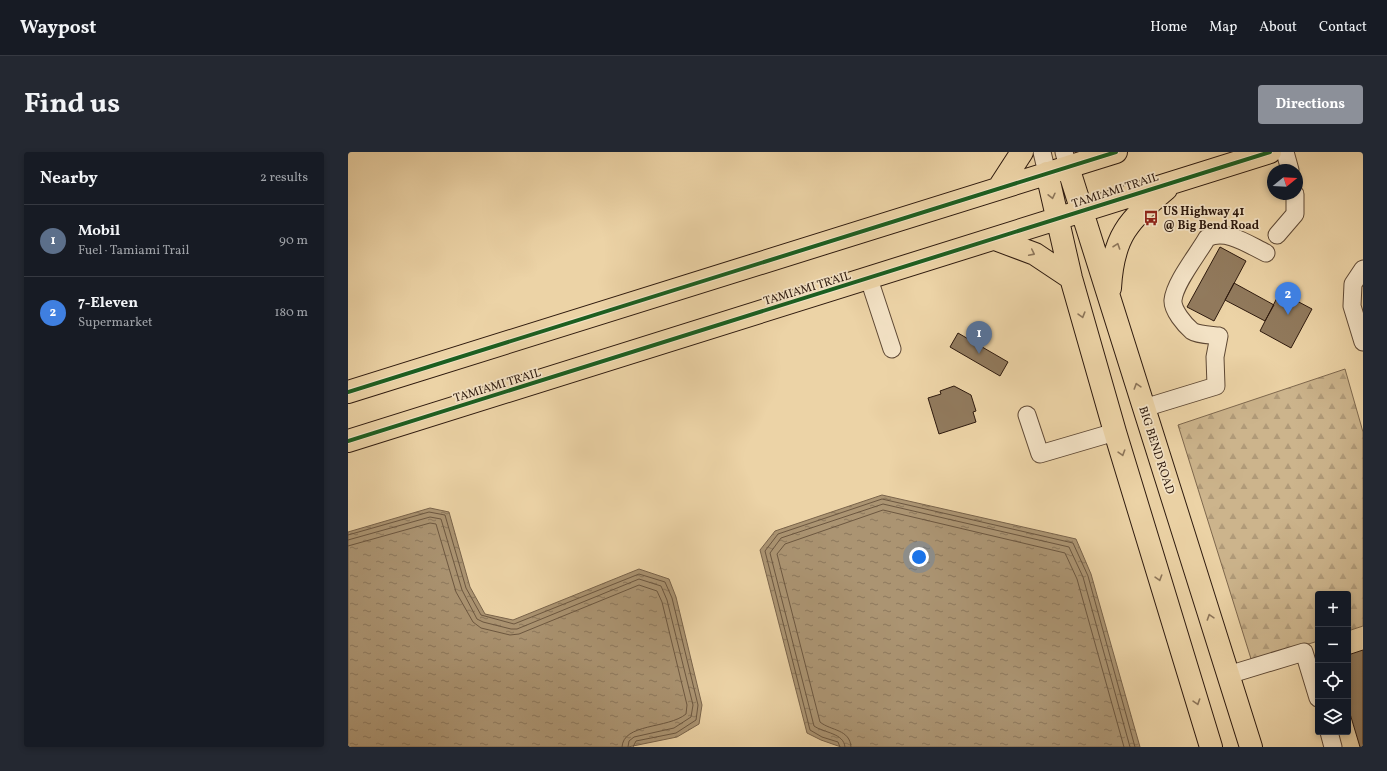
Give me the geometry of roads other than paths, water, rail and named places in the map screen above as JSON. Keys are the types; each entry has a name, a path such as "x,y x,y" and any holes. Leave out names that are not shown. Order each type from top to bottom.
{"main road":[{"path":"998,189 1022,152"},
{"path":"348,392 1047,174 1066,159 1116,152"},
{"name":"TAMIAMI TRAIL","path":"348,442 1270,152"},
{"name":"BIG BEND ROAD","path":"1066,159 1251,747"},
{"path":"1047,174 1071,278 1115,432 1211,747"},
{"path":"1109,298 1114,257 1118,241 1126,226 1138,212 1175,182"},
{"path":"995,239 1035,254 1071,278"}],"street":[{"path":"1042,152 1047,174"},
{"path":"1285,152 1288,164"},
{"path":"1277,236 1295,214 1295,200"},
{"path":"1144,408 1216,386 1215,357 1219,336 1193,331 1181,319 1174,307 1173,300 1179,285 1207,238 1215,234 1224,234 1266,253"},
{"path":"1363,269 1353,284 1352,306 1363,342"},
{"path":"869,279 892,349"},
{"path":"1027,415 1040,454 1115,432"},
{"path":"1228,675 1304,652 1315,688"},
{"path":"1330,735 1333,747"}],"water":[{"path":"882,495 1076,539 1091,574 1140,747 841,747 807,733 760,550 775,531"},
{"path":"430,508 449,512 470,587 485,614 513,620 639,569 669,579 676,597 702,705 699,724 677,737 628,747 348,747 348,532"}],"place":[{"name":"US Highway 41 @ Big Bend Road","path":"1151,218"},
{"name":"7-Eleven","path":"1288,315"},
{"name":"Mobil","path":"979,354"}]}
